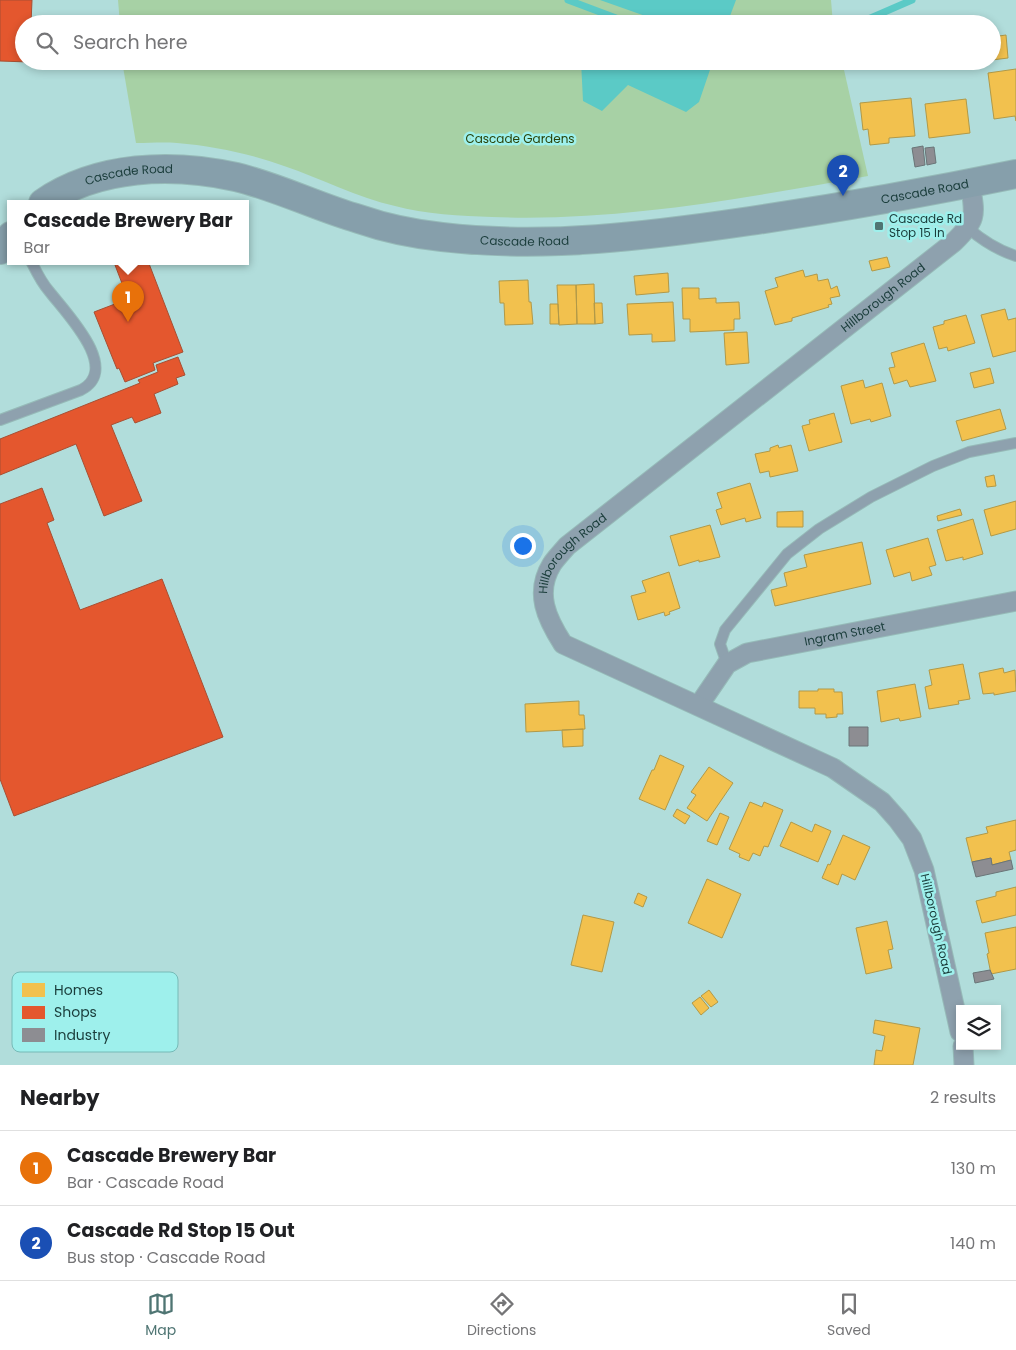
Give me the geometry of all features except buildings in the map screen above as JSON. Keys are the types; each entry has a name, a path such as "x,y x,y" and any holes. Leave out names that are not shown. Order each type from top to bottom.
{"street":[{"name":"Cascade Road","path":"48,200 70,187 98,178 144,170 192,170 237,178 359,220 399,230 479,241 559,242 640,236 696,229 877,201 1016,174"},
{"path":"968,228 974,210 970,183"},
{"name":"Hillborough Road","path":"956,1014 924,870 912,840 882,802 833,768 563,644 549,622 543,603 546,580 552,564 567,546 954,242 968,228"},
{"name":"Ingram Street","path":"698,705 727,664 748,653 1016,601"},
{"path":"963,1050 964,1065"}],"lane":[{"path":"968,228 1002,252 1016,256"},
{"path":"0,420 81,390 89,386 94,380 96,372 87,341 81,330 47,288 33,265"},
{"path":"727,664 720,644 724,630 787,554 819,529 872,497 932,466 969,452 1016,443"}],"green space":[{"path":"118,0 831,0 832,15 119,15"},
{"name":"Cascade Gardens","path":"124,70 844,70 868,176 681,207 587,216 492,217 431,213 395,206 367,198 271,162 218,148 191,144 136,143"}],"water":[{"path":"600,0 736,0 730,15 642,15"},
{"path":"581,70 710,70 699,102 686,112 628,85 602,111 583,101"}],"waterway":[{"path":"568,0 608,15"},
{"path":"878,15 912,0"}],"place":[{"name":"Cascade Rd Stop 15 Out","path":"843,196"},
{"name":"Cascade Rd Stop 15 In","path":"879,226"},
{"name":"Cascade Brewery Bar","path":"128,322"}]}
